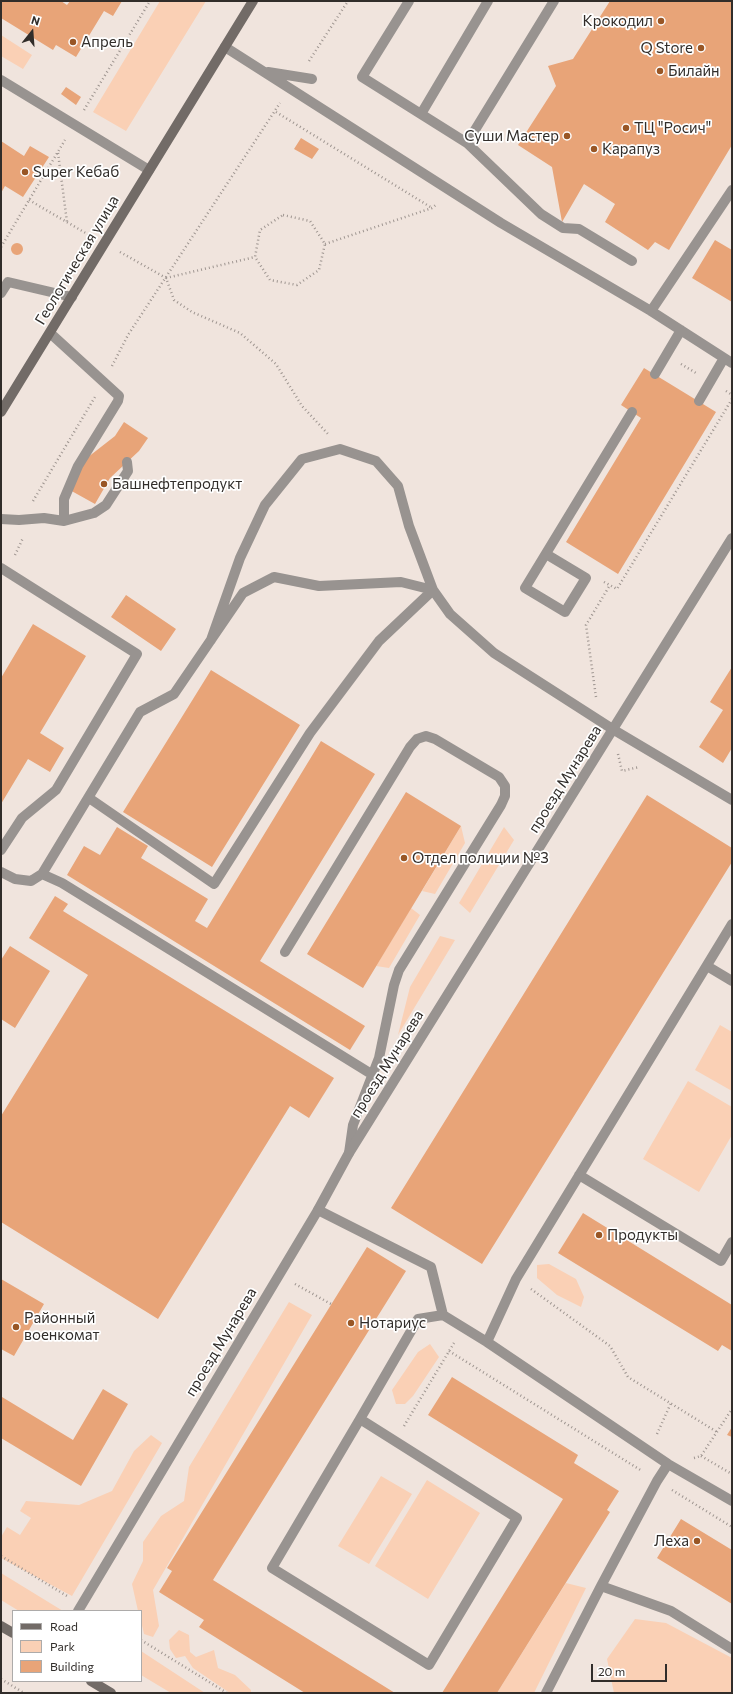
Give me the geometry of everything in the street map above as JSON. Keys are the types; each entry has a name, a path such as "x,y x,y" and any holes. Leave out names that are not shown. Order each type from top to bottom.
{"main road":[{"name":"Геологическая улица","path":"1,412 253,1"},
{"path":"1,1626 12,1632"},
{"path":"93,1682 110,1693"}],"street":[{"path":"409,1 362,77 467,143 542,214 563,228 579,230 632,261"},
{"path":"421,114 488,1"},
{"path":"467,143 554,1"},
{"path":"225,47 289,86 501,223 651,311 728,361 698,401"},
{"path":"264,71 312,79"},
{"path":"1,80 149,170"},
{"path":"651,311 732,190"},
{"path":"1,293 8,282 72,297"},
{"path":"655,374 681,330"},
{"path":"50,333 119,396 97,445 78,466 64,499 64,520"},
{"path":"546,554 586,578 565,612 525,588 632,412"},
{"path":"211,640 240,558 265,505 302,459 340,449 376,461 398,486 409,526 434,590 450,614 494,653 614,730 732,800"},
{"path":"1,519 19,520 44,518 64,520 94,513 106,505 128,471 127,462"},
{"name":"проезд Мунарева","path":"80,1608 318,1210 350,1153 732,538"},
{"path":"1,850 22,818 56,790 137,654 4,570"},
{"path":"1,872 15,879 31,881 42,874 140,712 174,694 243,593 274,577 319,586 401,582 434,590"},
{"path":"89,798 214,884 310,733 379,641 434,590"},
{"path":"286,952 410,747 417,739 426,736 435,739 499,777 505,786 505,796 501,805 399,970 394,985 379,1058 353,1126 350,1153"},
{"path":"42,874 62,883 372,1075"},
{"path":"486,1342 516,1279 732,924"},
{"path":"707,966 732,981"},
{"path":"579,1175 721,1261 732,1242"},
{"path":"318,1210 431,1267 443,1315"},
{"path":"360,1419 517,1518 428,1665 272,1568 418,1319 443,1315 486,1342 668,1464 732,1501"},
{"path":"546,1693 601,1586 657,1481 668,1464"},
{"path":"601,1586 671,1611 732,1649"}],"path":[{"path":"299,77 348,1"},
{"path":"4,570 31,519 32,501 104,383 128,335 276,112 289,86"},
{"path":"276,112 432,208 325,244"},
{"path":"58,152 67,222"},
{"path":"283,215 310,221 325,244 319,270 296,285 270,280 255,257 260,230 283,215"},
{"path":"166,278 255,257"},
{"path":"166,278 174,300 192,312 240,333 276,364 302,406 340,449"},
{"path":"599,720 586,625 610,585 617,589 732,399"},
{"path":"516,1279 610,1346 628,1377 717,1432"},
{"path":"294,1283 331,1304"},
{"path":"395,1441 463,1328"},
{"path":"449,1351 732,1527"},
{"path":"649,1451 671,1403"},
{"path":"668,1464 701,1456 732,1409"},
{"path":"701,1456 732,1474"},
{"path":"1,1556 80,1608"},
{"path":"142,1641 227,1693"},
{"path":"1,1679 24,1693"}],"green space":[{"path":"160,1 206,1 126,131 93,112"},
{"path":"1,35 32,55 23,69 1,56"},
{"path":"461,826 465,843 435,894 422,891"},
{"path":"504,827 514,840 470,913 459,903"},
{"path":"411,908 420,915 389,968 376,966"},
{"path":"440,936 455,940 398,1035 410,987"},
{"path":"720,1025 732,1032 732,1091 695,1070"},
{"path":"688,1081 732,1107 732,1135 699,1192 643,1159"},
{"path":"549,1264 576,1279 584,1297 581,1307 557,1295 537,1278 537,1265"},
{"path":"289,1302 312,1315 153,1590 159,1626 153,1637 144,1634 142,1625 142,1610 138,1610 132,1584 143,1561 143,1542 161,1516 184,1501 189,1467"},
{"path":"430,1344 439,1357 413,1396 405,1404 396,1404 392,1390 418,1352"},
{"path":"151,1435 162,1443 72,1596 1,1558 1,1537 7,1527 20,1535 31,1518 20,1511 26,1501 79,1505 112,1491 134,1451"},
{"path":"381,1476 412,1494 369,1564 338,1546"},
{"path":"427,1480 480,1513 428,1599 375,1566"},
{"path":"1,1573 61,1610 17,1610 1,1600"},
{"path":"566,1583 586,1588 534,1693 497,1693"},
{"path":"635,1619 666,1623 732,1658 732,1693 614,1693 607,1659"},
{"path":"179,1630 189,1635 190,1652 196,1657 214,1650 218,1668 235,1675 251,1690 251,1693 230,1693 193,1668 185,1656 176,1658 170,1649 169,1640"},
{"path":"142,1652 205,1693 171,1693 142,1676"}],"building":[{"path":"1,1 61,1 67,5 70,1 122,1 113,16 104,11 76,57 56,45 53,50 1,18"},
{"name":"ТЦ \"Росич\"","path":"610,1 732,1 732,145 669,250 655,242 648,250 605,222 615,204 584,184 562,222 552,167 518,145 556,86 548,66 573,59"},
{"path":"66,87 81,97 76,105 61,94"},
{"path":"301,138 319,149 312,159 294,149"},
{"path":"1,141 24,156 30,146 49,157 23,197 5,186 1,193"},
{"path":"715,240 732,250 732,302 692,278"},
{"path":"15,243 19,243 23,249 19,255 15,255 11,251 11,247"},
{"path":"644,368 716,412 618,574 566,542 641,418 621,405"},
{"path":"124,422 148,438 139,451 110,478 95,504 68,489 83,461 115,436"},
{"path":"126,595 176,629 161,651 111,617"},
{"path":"33,624 86,656 40,733 64,748 50,772 28,759 1,804 1,678"},
{"path":"732,667 732,748 723,763 699,747 723,710 710,702"},
{"path":"211,670 300,725 212,867 123,812"},
{"path":"321,741 375,774 260,961 365,1026 350,1050 67,875 84,846 100,855 117,827 148,846 141,858 208,899 195,921 207,928"},
{"name":"Отдел полиции №3","path":"406,792 461,826 363,988 307,954"},
{"path":"647,795 732,848 732,862 482,1264 391,1208"},
{"path":"55,896 68,904 63,911 334,1078 309,1118 290,1106 158,1319 1,1222 1,1116 88,975 29,938"},
{"path":"10,946 50,971 15,1028 1,1019 1,960"},
{"path":"583,1213 732,1305 732,1351 722,1345 718,1351 558,1253"},
{"path":"367,1247 406,1271 213,1580 395,1693 305,1693 199,1627 204,1620 159,1592 172,1571 167,1568"},
{"name":"Районный военкомат","path":"1,1279 44,1304 14,1356 1,1349"},
{"path":"452,1377 578,1455 574,1463 619,1491 607,1510 610,1512 497,1693 442,1693 563,1499 428,1415"},
{"path":"103,1389 128,1404 81,1486 1,1438 2,1397 73,1440"},
{"path":"732,1427 732,1437 727,1435"},
{"path":"681,1519 732,1550 732,1604 657,1558"}],"place":[{"name":"Крокодил","path":"661,21"},
{"name":"Апрель","path":"73,42"},
{"name":"Q Store","path":"701,48"},
{"name":"Билайн","path":"660,71"},
{"name":"ТЦ \"Росич\"","path":"626,128"},
{"name":"Суши Мастер","path":"567,136"},
{"name":"Карапуз","path":"594,149"},
{"name":"Super Кебаб","path":"25,172"},
{"name":"Башнефтепродукт","path":"104,484"},
{"name":"Отдел полиции №3","path":"404,858"},
{"name":"Продукты","path":"599,1235"},
{"name":"Нотариус","path":"351,1323"},
{"name":"Районный военкомат","path":"16,1327"},
{"name":"Леха","path":"697,1541"}]}
